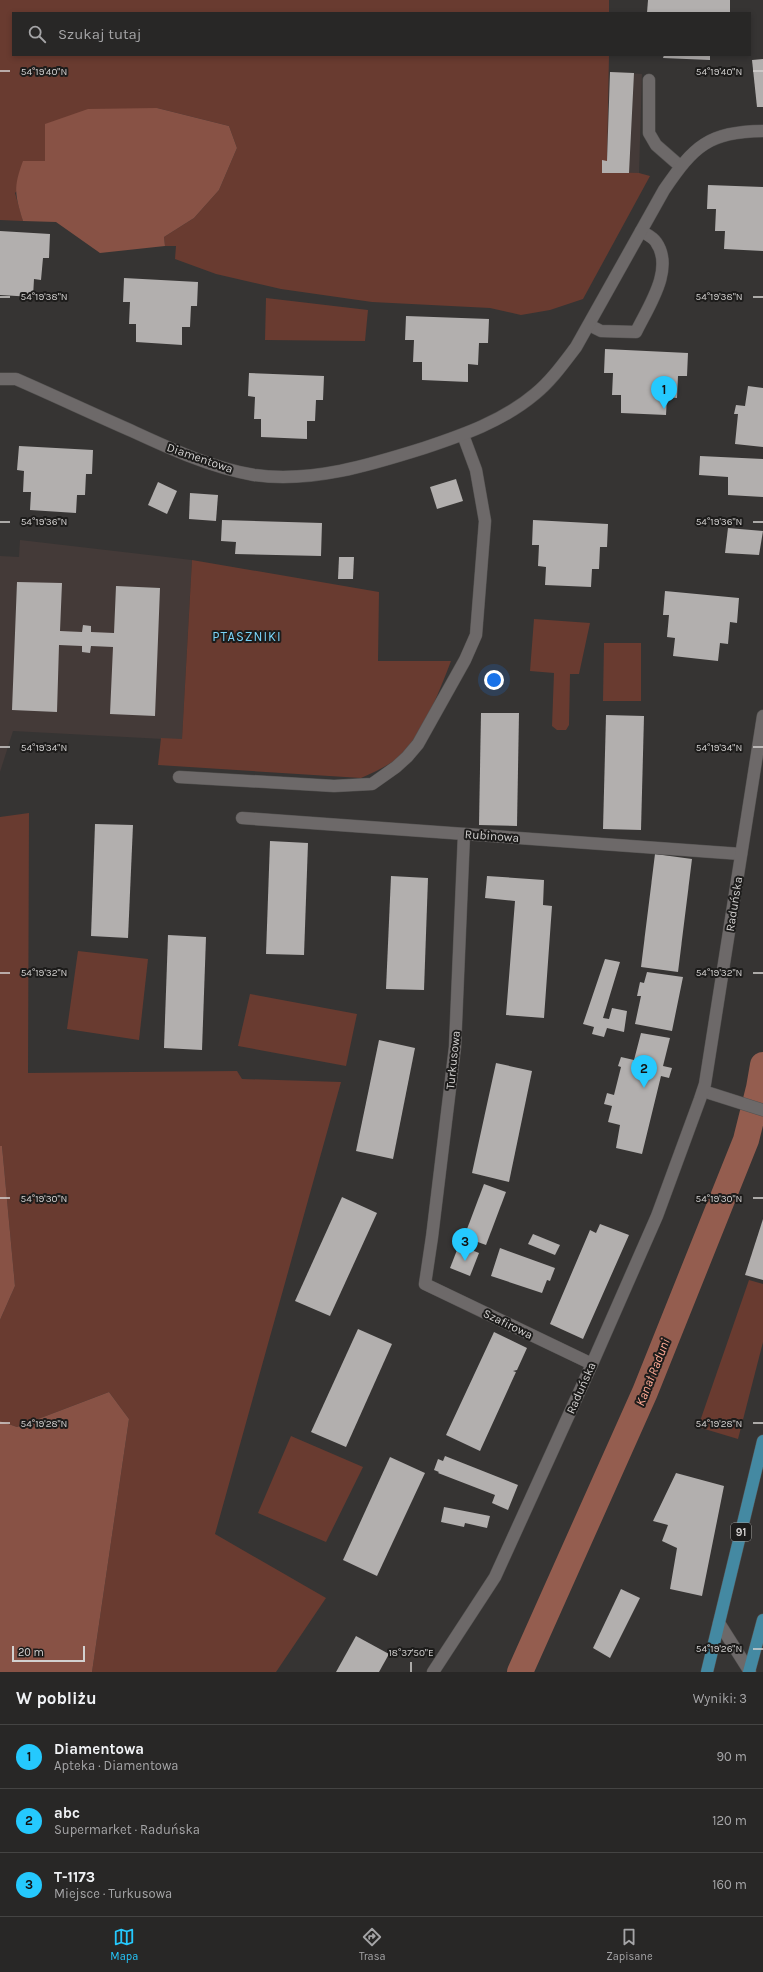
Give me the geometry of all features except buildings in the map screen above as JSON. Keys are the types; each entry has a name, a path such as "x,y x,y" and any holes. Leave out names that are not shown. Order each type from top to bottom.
{"main road":[{"name":"91","path":"707,1672 763,1441"},
{"path":"750,1672 763,1620"}],"street":[{"path":"649,80 649,133 656,145 680,166"},
{"name":"Diamentowa","path":"0,379 16,379 169,448 218,467 255,475 293,476 331,473 391,458 463,435 502,417 535,394 559,370 576,347 664,190 680,166 701,146 719,136 743,131 763,131"},
{"path":"589,325 601,331 636,332 663,274 663,255 656,241 641,231"},
{"path":"180,777 334,786 372,784 407,758 418,744 454,679 476,635 485,521 476,470 463,435"},
{"name":"Raduńska","path":"433,1672 495,1577 592,1364 672,1180 702,1091 763,716"},
{"name":"Rubinowa","path":"242,818 741,854"},
{"name":"Turkusowa","path":"425,1284 455,1047 464,834"},
{"path":"702,1091 763,1110"},
{"name":"Szafirowa","path":"425,1284 592,1364"},
{"path":"719,1623 750,1672"}],"shaded area":[{"path":"0,0 609,0 609,12 12,12 12,56 609,56 607,161 602,161 602,172 639,173 650,176 583,299 550,310 521,315 490,308 372,302 281,289 216,274 175,259 176,246 165,246 164,237 194,218 219,190 237,148 229,126 157,108 45,161 15,193 23,221 0,220"},
{"path":"610,72 642,74 639,173 602,173 602,160 607,160"},
{"path":"157,108 229,126 237,148 219,190 194,218 164,237 165,246 100,253 56,222 23,221 18,204 16,185 23,161 45,161 45,124 88,109"},
{"path":"266,298 368,310 365,341 265,340"},
{"path":"20,540 192,560 182,740 13,731 0,772 0,556 19,557"},
{"path":"192,560 379,592 378,661 451,661 426,719 413,741 401,756 379,770 361,778 158,765 161,738 182,739"},
{"path":"534,619 590,623 579,674 570,674 569,725 566,730 557,730 552,726 554,673 530,671"},
{"path":"604,643 641,643 641,701 603,701"},
{"path":"29,813 28,1073 237,1071 242,1079 341,1082 215,1534 326,1598 276,1672 92,1672 129,1419 109,1392 17,1427 0,1421 0,1320 15,1286 2,1146 0,1146 0,817"},
{"path":"78,951 148,959 139,1040 67,1029"},
{"path":"250,994 357,1014 346,1066 238,1046"},
{"path":"0,1146 2,1146 15,1286 0,1320"},
{"path":"749,1280 763,1284 763,1342 738,1439 698,1427"},
{"path":"109,1392 129,1419 92,1672 0,1672 0,1421 17,1427"},
{"path":"291,1436 363,1467 326,1542 258,1513"}],"waterway":[{"name":"Kanał Raduni","path":"520,1672 645,1392 746,1140 763,1065"}],"place":[{"name":"Diamentowa","path":"664,409"},
{"name":"abc","path":"644,1088"},
{"name":"T-1173","path":"465,1261"}],"district":[{"name":"PTASZNIKI","path":"247,636"}]}
